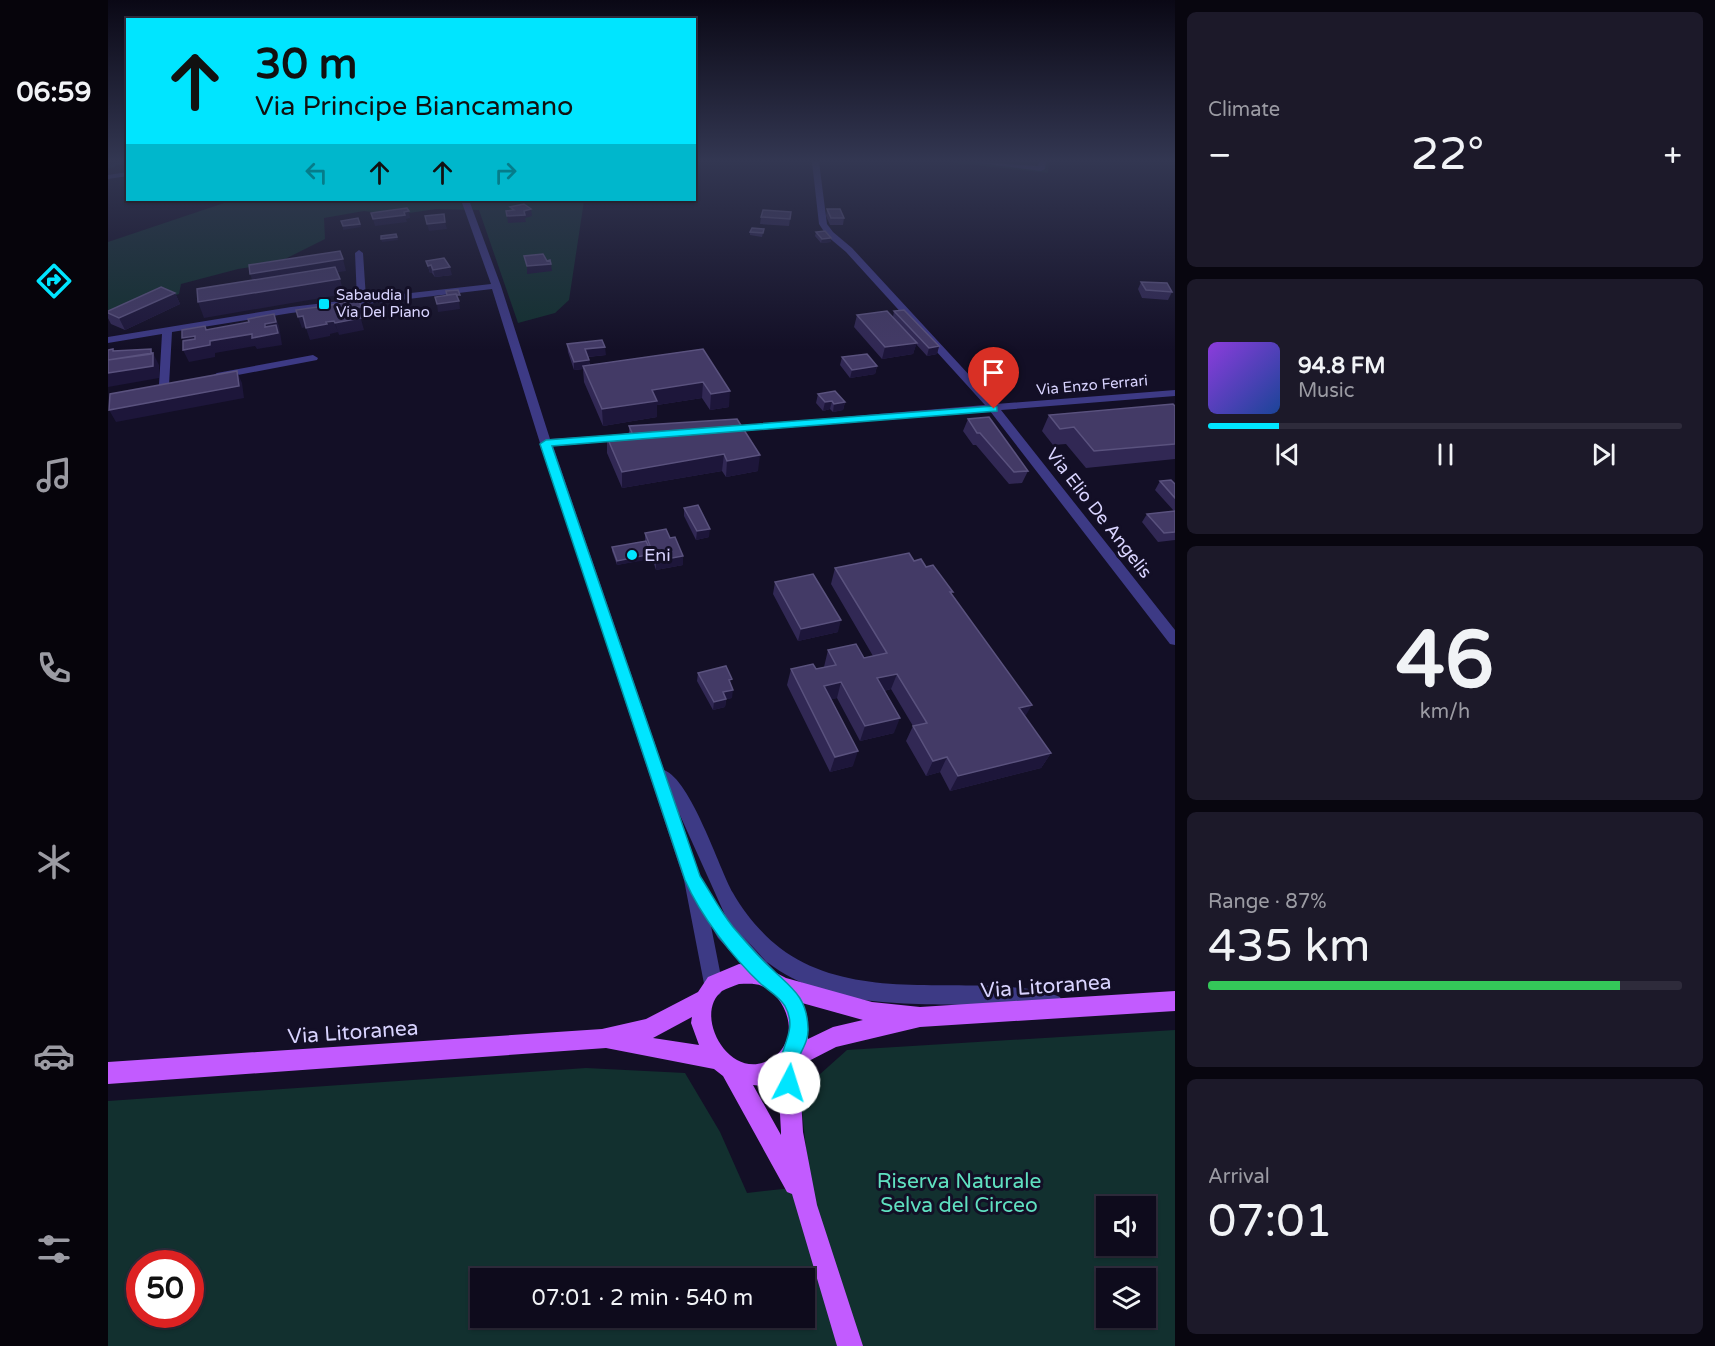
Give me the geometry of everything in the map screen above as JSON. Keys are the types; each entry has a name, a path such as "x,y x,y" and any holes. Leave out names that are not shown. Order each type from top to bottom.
{"main road":[{"path":"724,1064 746,1075 762,1075 777,1069 788,1060 796,1046 799,1030 794,1007 774,982 753,974 739,974 725,978 709,993 701,1014 702,1030 707,1046 724,1064 771,1137 805,1205"},
{"name":"Via Litoranea","path":"774,982 872,1012 920,1017 1175,1001"},
{"name":"Via Litoranea","path":"108,1073 602,1039 649,1029 709,993"},
{"name":"Via Litoranea","path":"788,1060 833,1037 920,1017"},
{"name":"Via Litoranea","path":"602,1039 724,1064"},
{"path":"788,1060 792,1132 805,1205 850,1346"}],"street":[{"path":"474,225 693,880 709,993"},
{"name":"Via Elio De Angelis","path":"825,225 994,409 1175,640"},
{"path":"359,253 362,302"},
{"path":"108,340 278,312 496,286"},
{"path":"168,330 158,386 175,383"},
{"path":"210,377 313,358"},
{"name":"Via Enzo Ferrari","path":"711,431 1174,394"},
{"path":"546,444 640,436"},
{"path":"654,765 692,818 717,884 733,911 759,941 797,970 830,984 872,994 1006,996 1070,1009"},
{"path":"693,880 726,931 774,982"}],"green space":[{"path":"159,225 324,225 325,239 277,263 238,269 181,284 179,294 128,310 108,319 108,242"},
{"path":"484,225 580,225 569,300 555,313 518,323"},
{"name":"Riserva Naturale Selva del Circeo","path":"1175,1030 1175,1346 108,1346 108,1101 586,1068 685,1073 720,1132 747,1193 810,1186 800,1092 847,1050"}],"building":[{"path":"752,228 764,229 763,233 750,232"},
{"path":"825,231 831,238 822,239 816,232"},
{"path":"396,234 397,237 381,239 381,236"},
{"path":"340,251 343,259 250,274 249,265"},
{"path":"543,254 551,264 527,266 524,256"},
{"path":"444,258 450,267 433,270 426,261"},
{"path":"335,267 340,279 198,302 197,289"},
{"path":"1141,282 1167,283 1172,292 1146,290"},
{"path":"161,287 175,293 119,318 108,313 108,311"},
{"path":"458,290 460,295 447,295 446,291"},
{"path":"456,294 459,301 437,304 435,297"},
{"path":"359,299 361,307 357,307 361,318 335,323 334,321 326,322 327,324 306,328 303,316 298,317 296,310 318,308"},
{"path":"904,310 939,346 929,348 894,311"},
{"path":"887,311 917,343 885,347 857,315"},
{"path":"274,314 276,322 265,324 265,327 276,325 278,333 252,338 252,334 210,341 210,345 183,350 183,341 195,339 195,336 182,338 182,330 205,326 206,330 249,322 248,319"},
{"path":"602,340 605,347 585,349 589,360 574,362 567,344"},
{"path":"113,349 113,351 151,349 151,354 108,360 108,350"},
{"path":"703,349 730,391 711,394 703,382 652,390 657,401 602,409 583,366"},
{"path":"153,353 153,366 108,373 108,360"},
{"path":"867,354 877,366 852,370 842,357"},
{"path":"237,371 239,386 109,410 110,394"},
{"path":"835,391 845,402 834,404 832,401 825,402 818,394"},
{"path":"1173,404 1175,406 1175,444 1094,451 1074,427 1060,429 1049,415"},
{"path":"989,417 1028,471 1014,472 980,433 977,433 968,419"},
{"path":"737,419 760,455 727,461 724,454 622,472 607,437 632,433 629,426"},
{"path":"1171,480 1175,484 1175,498 1160,481"},
{"path":"698,505 710,529 697,531 684,508"},
{"path":"1175,511 1175,532 1164,533 1147,514"},
{"path":"666,529 670,538 675,537 683,556 656,561 645,533"},
{"name":"Eni","path":"646,541 652,554 617,561 612,547"},
{"path":"909,553 914,561 921,559 926,567 933,565 953,592 950,592 1032,705 1019,708 1051,753 958,776 947,757 933,761 913,726 927,723 897,674 877,678 900,718 865,726 841,682 824,686 858,751 835,757 791,669 813,664 816,669 836,665 828,650 856,644 864,658 887,653 835,568"},
{"path":"813,574 841,620 801,629 775,582"},
{"path":"726,666 732,679 729,680 733,690 723,692 726,699 714,702 698,673"}],"place":[{"name":"Sabaudia | Via Del Piano","path":"324,304"},
{"name":"Eni","path":"632,555"}],"route":[{"path":"789,1083 788,1060 796,1046 799,1030 797,1014 791,999 781,987 768,978 726,931 693,880 546,444 994,409"}]}
